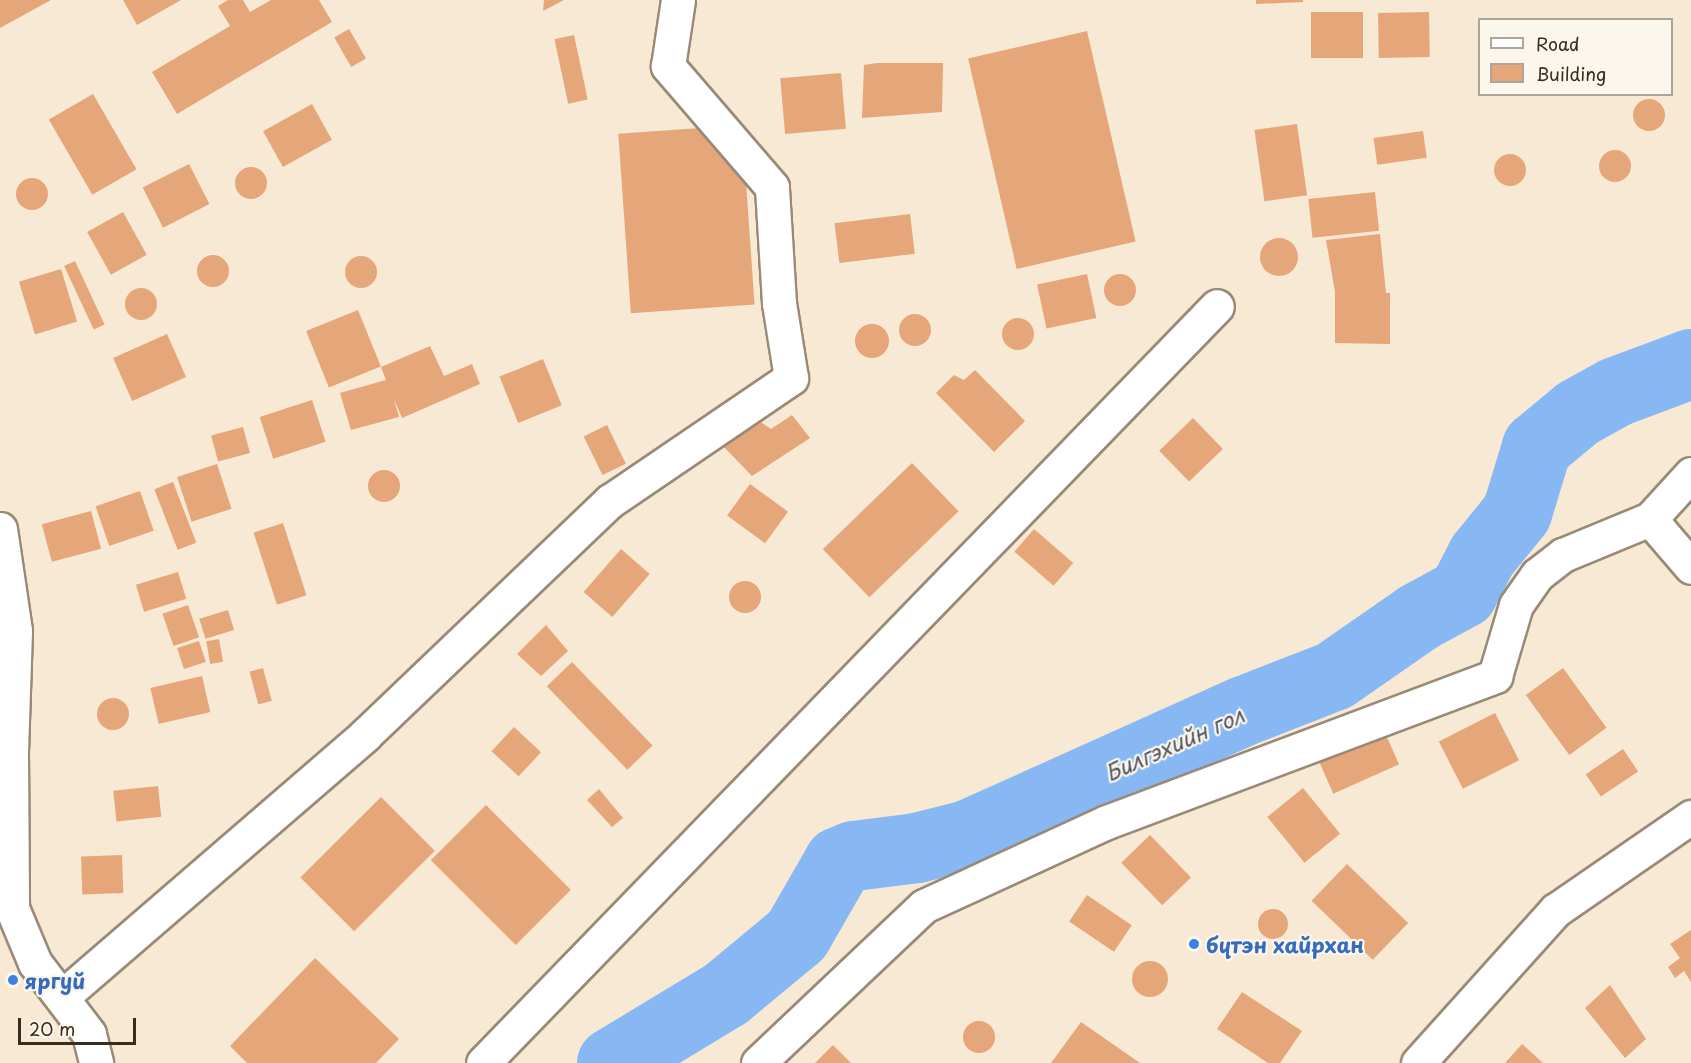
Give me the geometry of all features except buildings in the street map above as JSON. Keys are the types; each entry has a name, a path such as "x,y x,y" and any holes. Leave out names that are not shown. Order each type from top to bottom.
{"street":[{"path":"63,996 365,735 610,501 791,378 779,303 772,187 668,66 678,0"},
{"path":"483,1063 1217,306"},
{"path":"758,1063 924,906 1107,822 1495,676 1516,605 1538,575 1563,555 1650,519 1691,474"},
{"path":"1650,519 1691,567"},
{"path":"0,529 8,632 6,758 12,908 35,963 63,996 89,1034 96,1063"},
{"path":"1418,1063 1556,910 1691,816"}],"waterway":[{"name":"Билгэхийн гол","path":"612,1063 726,994 797,935 839,862 854,856 917,848 968,835 1244,711 1334,676 1419,617 1463,593 1482,556 1517,513 1537,447 1578,413 1616,392 1691,364"}],"place":[{"name":"бүтэн хайрхан","path":"1194,944"},
{"name":"яргуй","path":"13,980"}]}
